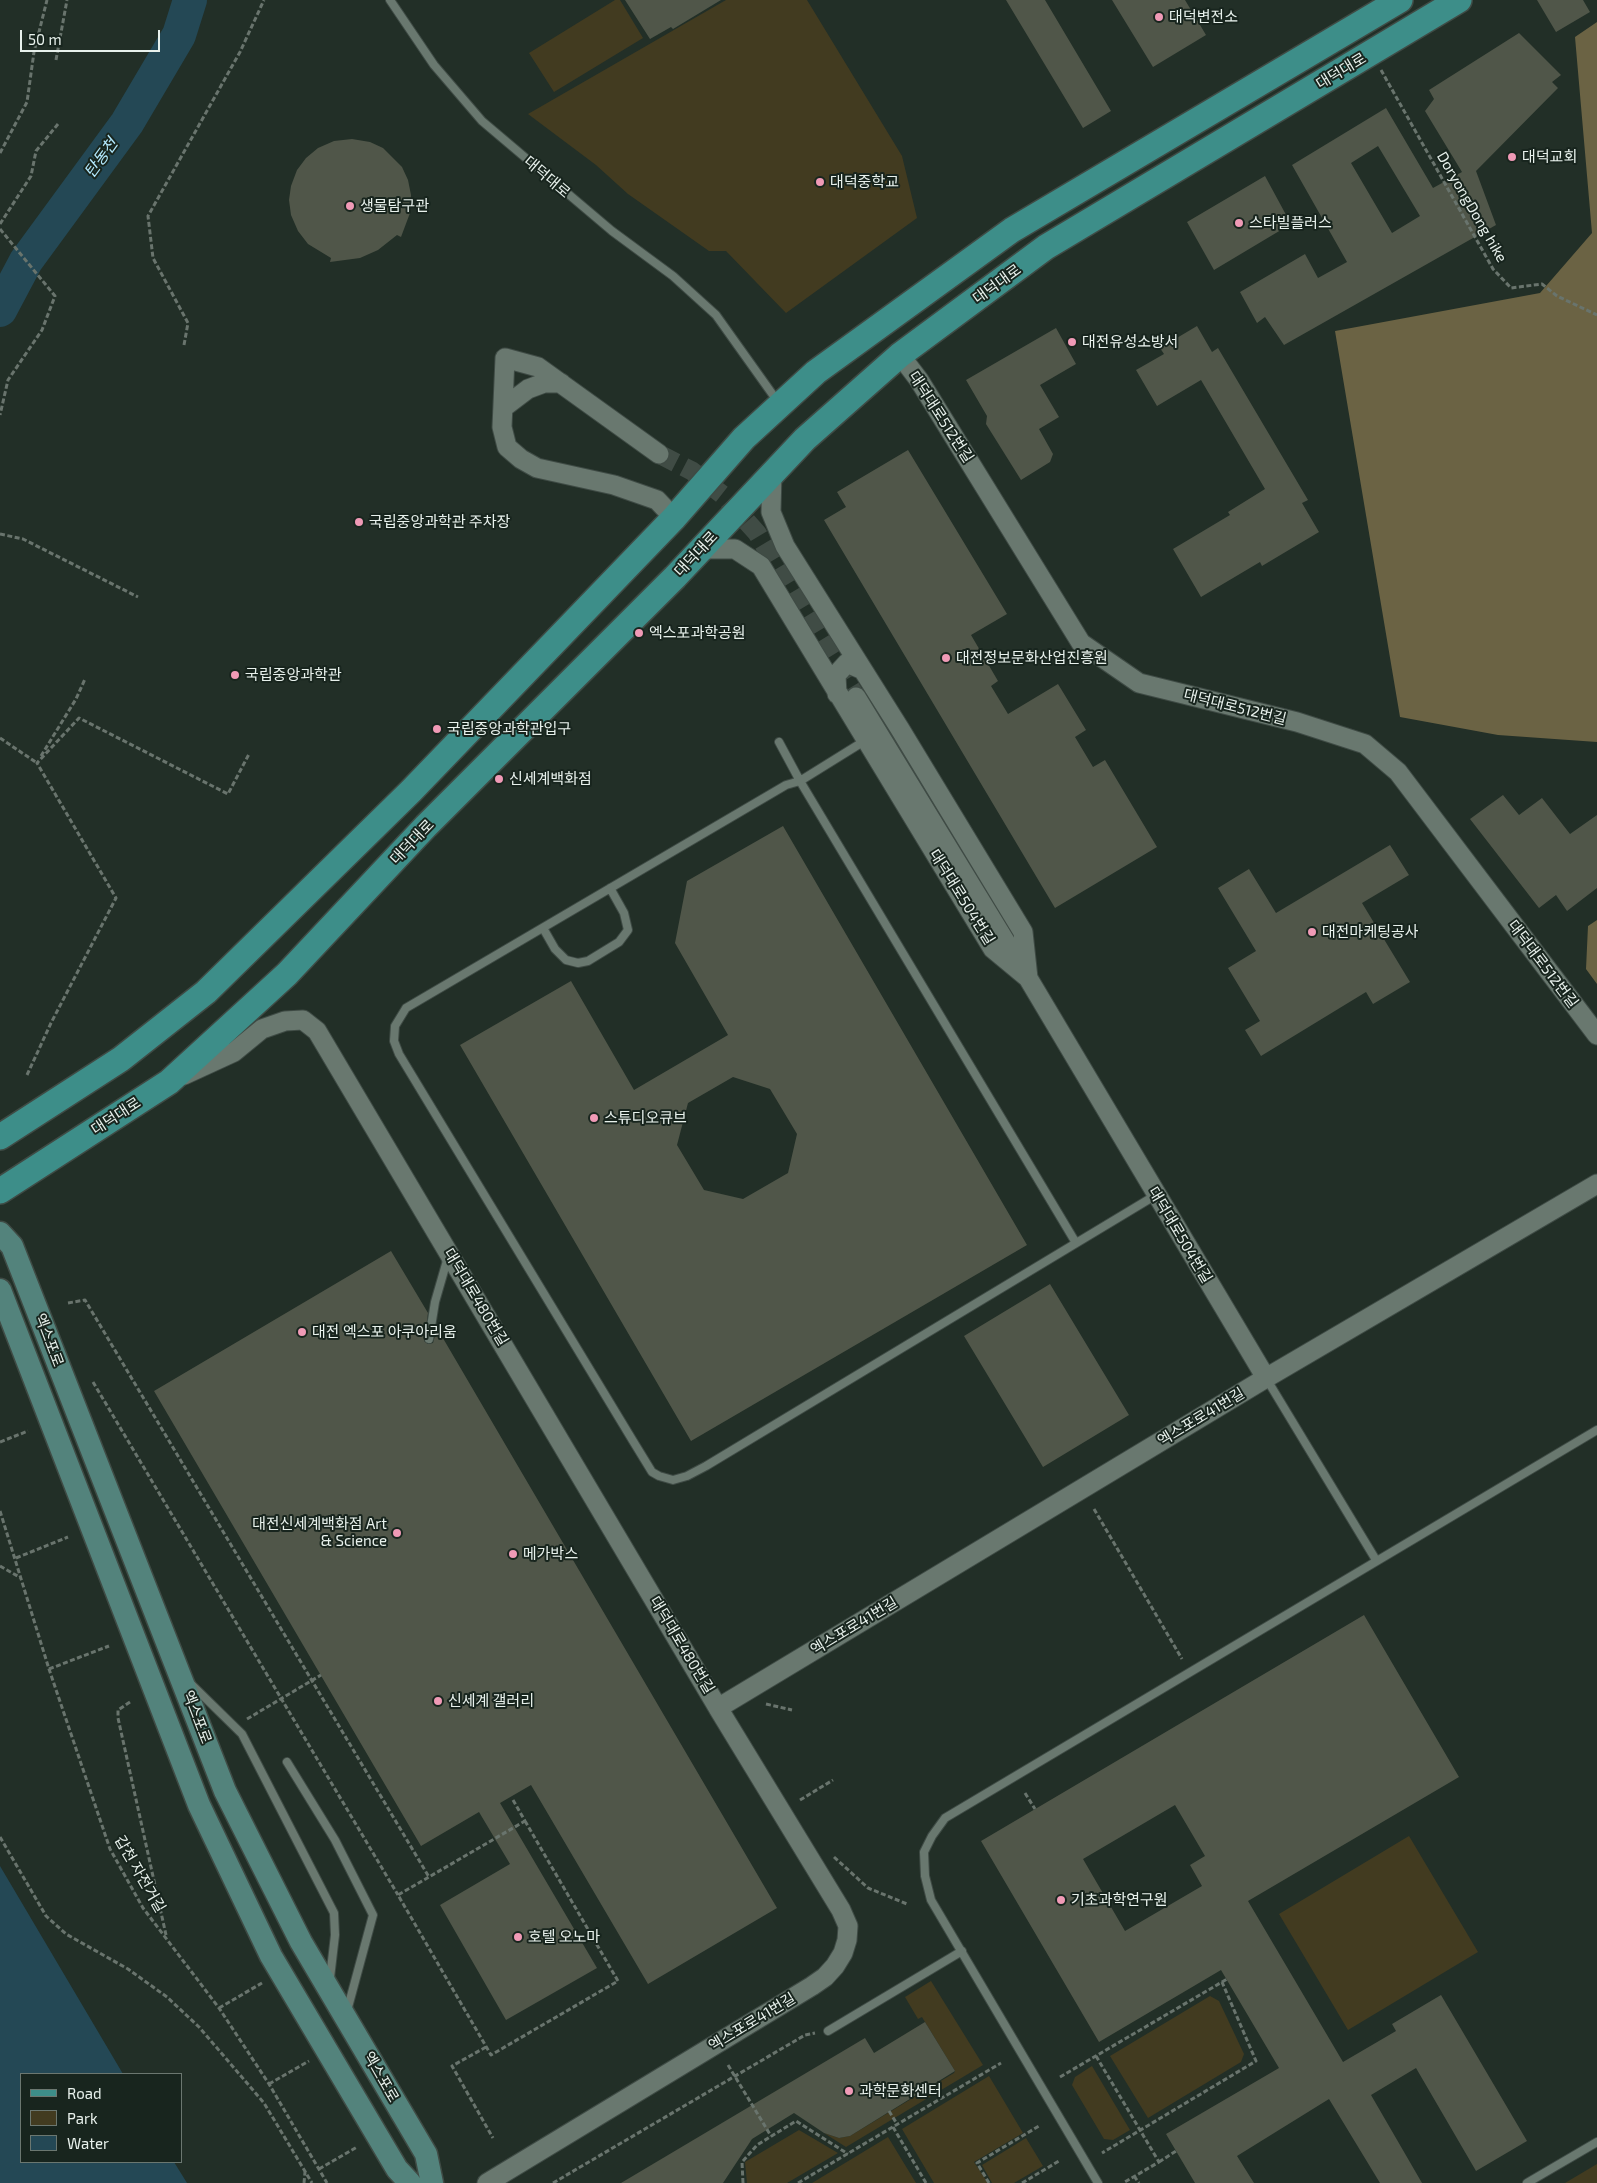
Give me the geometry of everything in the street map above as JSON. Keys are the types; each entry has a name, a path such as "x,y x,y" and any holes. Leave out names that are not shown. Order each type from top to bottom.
{"main road":[{"name":"대덕대로","path":"0,1137 121,1059 206,992 411,791 674,518 744,438 816,372 1012,230 1400,0"},
{"name":"대덕대로","path":"0,1191 169,1082 287,974 426,826 701,549 804,439 900,355 1046,247 1459,0"},
{"name":"엑스포로","path":"0,1233 12,1246 225,1791 301,1942 426,2154 432,2183"},
{"name":"엑스포로","path":"0,1290 199,1805 271,1956 397,2169 410,2183"}],"street":[{"name":"대덕대로512번길","path":"900,355 919,380 1081,642 1139,683 1297,722 1365,744 1398,772 1597,1035"},
{"path":"659,454 538,367 505,358 502,427 507,447 521,459 537,468 614,485 657,500 674,518"},
{"path":"504,408 528,389 544,383 561,383"},
{"path":"772,474 771,512 785,546 863,670 1022,932 1028,978"},
{"name":"대덕대로504번길","path":"701,549 735,549 761,566 847,695 866,740 993,949 1028,978 1266,1378"},
{"path":"863,670 847,663 836,675 1028,978"},
{"name":"대덕대로480번길","path":"169,1082 234,1052 262,1029 285,1021 303,1020 317,1031 718,1708"},
{"name":"엑스포로41번길","path":"487,2183 812,1986 825,1977 843,1953 847,1940 848,1926 841,1910 718,1708 1266,1378 1597,1184"}],"lane":[{"name":"대덕대로","path":"390,0 434,65 482,121 545,176 612,231 673,276 716,314 780,405"},
{"path":"866,740 800,781 786,785 406,1008 395,1026 394,1041 399,1054 652,1472 673,1480 687,1476 706,1466 1156,1195"},
{"path":"779,742 800,781 1076,1243"},
{"path":"542,928 555,949 566,960 578,963 588,961 619,942 628,930 624,913 610,888"},
{"path":"429,1339 433,1312 449,1252"},
{"path":"1266,1378 1376,1560"},
{"path":"1098,2183 932,1900 924,1876 924,1852 932,1836 945,1818 1597,1430"},
{"path":"180,1675 242,1734 334,1913 329,1988"},
{"path":"287,1762 335,1840 373,1915 346,2016"},
{"path":"828,2030 962,1951"},
{"path":"1527,2183 1597,2142"}],"path":[{"path":"0,153 27,102 34,52 47,0"},
{"path":"56,60 67,0"},
{"path":"184,345 188,323 153,258 148,216 240,52 264,0"},
{"name":"DoryongDong hike","path":"1372,52 1493,269 1511,288 1542,284 1557,296 1597,315"},
{"path":"0,224 31,176 36,151 58,124"},
{"path":"0,229 55,296 42,330 8,380 0,415"},
{"path":"0,534 23,538 138,597"},
{"path":"37,763 76,699 85,679"},
{"path":"37,763 79,718 228,794 249,754"},
{"path":"0,738 37,763 116,898 51,1023 27,1075"},
{"path":"68,1304 85,1300 428,1877"},
{"path":"93,1382 282,1698 491,2055 618,1980 513,1800"},
{"path":"0,1442 28,1430"},
{"path":"1094,1509 1182,1659"},
{"name":"갑천 자전거길","path":"0,1511 49,1669 110,1848 143,1908 219,2008 269,2084 327,2183"},
{"path":"16,1558 68,1537"},
{"path":"0,1566 21,1578"},
{"path":"49,1669 109,1646"},
{"path":"247,1718 321,1675"},
{"path":"130,1702 118,1710 118,1718 166,1938"},
{"path":"766,1704 792,1710"},
{"path":"800,1800 833,1780"},
{"path":"1025,1792 1035,1809"},
{"path":"398,1895 525,1821"},
{"path":"0,1837 46,1916 66,1934 128,1969 167,1997 199,2027 264,2102 312,2183"},
{"path":"834,1857 868,1888 907,1904"},
{"path":"1060,2077 1226,1979"},
{"path":"1102,2152 1256,2061 1222,1982"},
{"path":"219,2008 262,1983"},
{"path":"553,2183 805,2035 828,2030"},
{"path":"486,2047 452,2066 494,2138"},
{"path":"1096,2056 1159,2162"},
{"path":"269,2084 309,2061"},
{"path":"798,2183 1001,2063"},
{"path":"728,2065 771,2136"},
{"path":"889,2111 897,2124"},
{"path":"743,2183 742,2162 757,2145 796,2121 848,2154"},
{"path":"989,2183 977,2163 1039,2126"},
{"path":"892,2127 926,2183"},
{"path":"319,2169 357,2147"},
{"path":"1123,2183 1176,2151"},
{"path":"1022,2183 1059,2161"},
{"path":"304,2183 305,2172"},
{"path":"1134,2176 1139,2183"}],"green space":[{"path":"615,0 620,0 643,38 554,92 529,53"},
{"path":"726,0 807,0 902,156 917,218 786,313 726,251 709,251 628,194 596,165 528,114"},
{"path":"1409,1836 1478,1952 1348,2030 1279,1914"},
{"path":"931,1981 983,2065 846,2147 824,2133 839,2138 850,2136 954,2073 955,2071 922,2017 918,2019 905,1997"},
{"path":"1210,1996 1219,2001 1244,2054 1241,2062 1148,2118 1110,2056"},
{"path":"1092,2066 1130,2130 1113,2140 1104,2139 1072,2085 1075,2077"},
{"path":"989,2076 1023,2133 974,2162 988,2183 934,2183 902,2129"},
{"path":"799,2130 838,2153 787,2183 747,2183 745,2162"},
{"path":"888,2137 916,2183 812,2183"},
{"path":"1026,2138 1043,2166 1014,2183 992,2183 982,2165"},
{"path":"1597,2164 1597,2183 1565,2183"}],"shaded area":[{"path":"1597,22 1597,742 1498,735 1400,717 1335,331 1540,293 1592,233 1575,37"},
{"path":"1597,920 1597,984 1586,969 1588,926"}],"water":[{"path":"0,1866 122,2073 20,2073 20,2163 175,2163 187,2183 0,2183"}],"building":[{"path":"625,0 721,0 673,29 671,27 650,39"},
{"path":"1006,0 1045,0 1111,111 1083,128"},
{"name":"대덕변전소","path":"1112,0 1185,0 1206,35 1153,67"},
{"path":"1537,0 1583,0 1590,12 1556,32"},
{"path":"1519,33 1561,75 1552,82 1558,88 1476,171 1496,225 1284,345 1265,317 1257,323 1240,292 1305,254 1318,278 1347,262 1292,165 1386,108 1433,188 1462,172 1425,111 1434,99 1429,90","holes":["1378,146 1420,216 1392,233 1351,163"]},
{"name":"생물탐구관","path":"352,139 370,142 383,148 402,167 408,180 411,195 410,213 401,237 397,235 378,250 360,258 330,262 331,258 308,244 298,231 291,215 289,200 291,186 297,170 306,158 318,148 334,141"},
{"name":"스타빌플러스","path":"1265,176 1291,224 1214,270 1187,222"},
{"path":"1197,326 1212,352 1218,348 1308,500 1302,503 1319,532 1262,566 1260,562 1201,597 1173,549 1230,515 1228,512 1265,489 1201,380 1157,406 1136,370 1164,354 1160,348"},
{"path":"1056,328 1076,364 1040,385 1059,417 1039,429 1053,454 1050,462 1021,480 986,424 987,416 966,380"},
{"name":"대전정보문화산업진흥원","path":"908,450 1007,614 971,635 998,681 991,686 1008,714 1058,684 1086,730 1075,737 1093,767 1105,760 1157,847 1055,908 824,520 846,507 837,492"},
{"path":"1503,795 1519,815 1542,798 1570,834 1597,815 1597,888 1567,911 1556,895 1539,908 1470,819"},
{"name":"스튜디오큐브","path":"783,826 1027,1245 691,1441 460,1045 571,981 634,1090 728,1035 675,943 687,881","holes":["733,1077 770,1089 797,1134 788,1173 743,1199 704,1190 677,1145 688,1103"]},
{"name":"대전마케팅공사","path":"1390,845 1409,875 1362,903 1410,982 1373,1004 1366,992 1261,1056 1245,1030 1260,1021 1228,968 1256,951 1218,888 1249,869 1276,913"},
{"name":"대전신세계백화점 Art & Science","path":"391,1251 428,1313 424,1341 428,1344 433,1343 437,1328 777,1908 648,1984 531,1785 500,1803 597,1968 506,2020 440,1905 510,1864 479,1812 421,1846 154,1391"},
{"path":"1050,1284 1129,1415 1043,1467 964,1336"},
{"name":"기초과학연구원","path":"1364,1615 1459,1777 1248,1901 1343,2062 1396,2031 1392,2024 1441,1995 1527,2141 1476,2171 1416,2068 1371,2095 1422,2183 1380,2183 1329,2099 1237,2156 1254,2183 1195,2183 1166,2134 1279,2068 1221,1970 1099,2042 981,1841","holes":["1175,1805 1205,1856 1190,1865 1202,1886 1125,1931 1083,1859"]},
{"name":"과학문화센터","path":"925,2022 955,2071 850,2136 839,2138 824,2133 794,2113 752,2139 723,2183 621,2183 865,2038 874,2053"}],"waterway":[{"name":"탄동천","path":"0,310 26,261 127,123 179,35 190,0"}],"tunnel":[{"path":"659,454 692,471 724,496 757,533 856,697"}],"place":[{"name":"대덕변전소","path":"1159,17"},
{"name":"대덕교회","path":"1512,157"},
{"name":"대덕중학교","path":"820,182"},
{"name":"생물탐구관","path":"350,206"},
{"name":"스타빌플러스","path":"1239,223"},
{"name":"대전유성소방서","path":"1072,342"},
{"name":"국립중앙과학관 주차장","path":"359,522"},
{"name":"엑스포과학공원","path":"639,633"},
{"name":"대전정보문화산업진흥원","path":"946,658"},
{"name":"국립중앙과학관","path":"235,675"},
{"name":"국립중앙과학관입구","path":"437,729"},
{"name":"신세계백화점","path":"499,779"},
{"name":"대전마케팅공사","path":"1312,932"},
{"name":"스튜디오큐브","path":"594,1118"},
{"name":"대전 엑스포 아쿠아리움","path":"302,1332"},
{"name":"대전신세계백화점 Art & Science","path":"397,1533"},
{"name":"메가박스","path":"513,1554"},
{"name":"신세계 갤러리","path":"438,1701"},
{"name":"기초과학연구원","path":"1061,1900"},
{"name":"호텔 오노마","path":"518,1937"},
{"name":"과학문화센터","path":"849,2091"}]}
